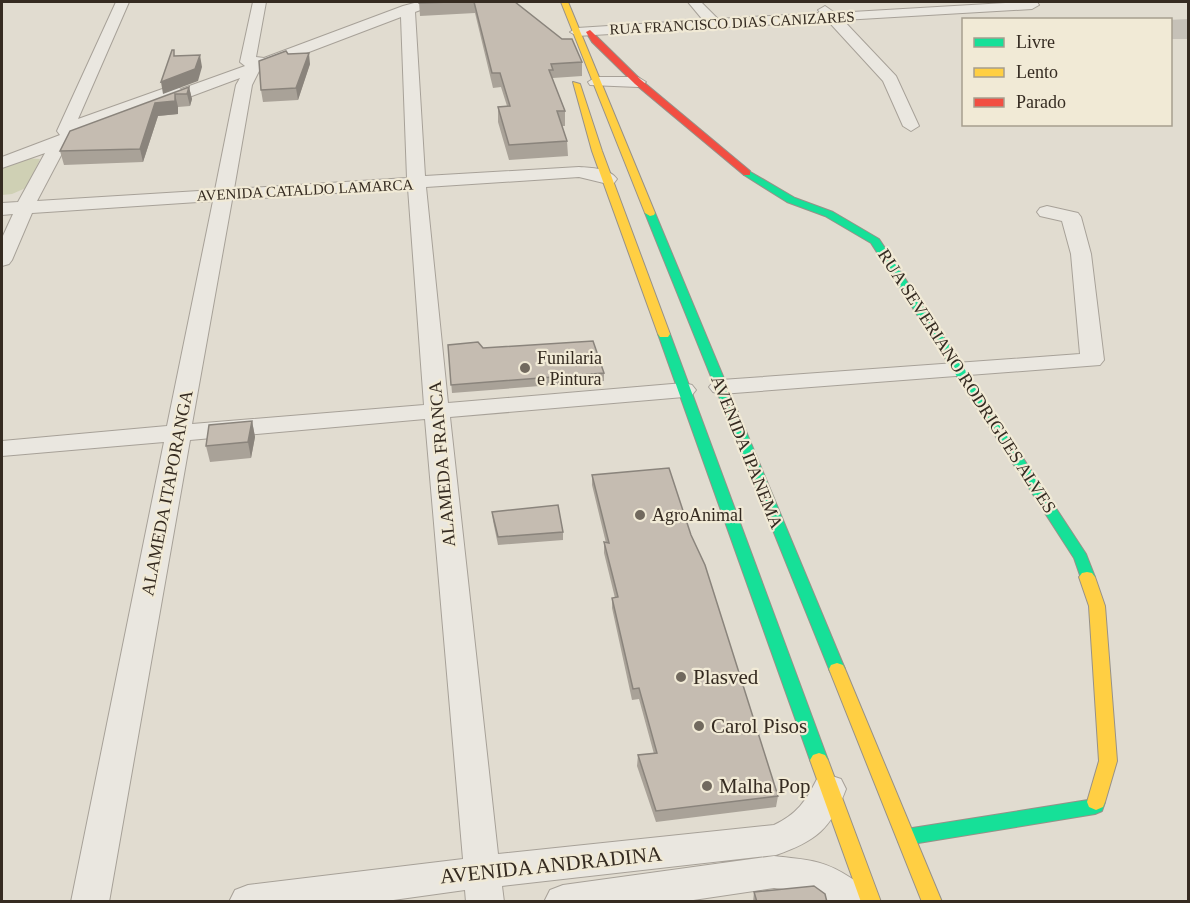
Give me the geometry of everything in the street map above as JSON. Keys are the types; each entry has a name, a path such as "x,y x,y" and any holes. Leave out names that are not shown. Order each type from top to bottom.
{"main road":[{"name":"AVENIDA IPANEMA","path":"564,2 584,32 596,82 932,902"},
{"name":"RUA SEVERIANO RODRIGUES ALVES","path":"584,32 638,82 741,169 791,200 829,214 875,241 961,369 1081,558 1097,606 1108,761 1095,806 906,837"},
{"name":"AVENIDA IPANEMA","path":"573,75 597,152 871,902"}],"street":[{"path":"2,260 26,204 63,135 123,2"},
{"name":"ALAMEDA ITAPORANGA","path":"90,902 259,2"},
{"path":"2,163 99,118 429,2"},
{"path":"694,2 714,24"},
{"path":"815,2 832,17 890,80 911,126"},
{"name":"RUA FRANCISCO DIAS CANIZARES","path":"584,32 832,17 936,6 1031,3"},
{"path":"2,154 212,83 274,52 410,9"},
{"name":"ALAMEDA FRANCA","path":"410,9 417,179 437,412 484,887"},
{"path":"596,82 638,82"},
{"path":"73,113 75,117 84,119 99,118"},
{"name":"AVENIDA CATALDO LAMARCA","path":"417,179 572,164 597,152"},
{"name":"AVENIDA CATALDO LAMARCA","path":"2,209 26,204 417,179 579,172 596,174 608,179"},
{"name":"AVENIDA CATALDO LAMARCA","path":"2,201 26,204"},
{"path":"721,387 1092,360 1081,254 1071,217 1047,212"},
{"path":"2,448 684,390"},
{"name":"AVENIDA ANDRADINA","path":"248,902 484,887 776,840 810,824 823,807 829,789"},
{"name":"AVENIDA ANDRADINA","path":"563,902 774,872 819,877 856,902"}],"green space":[{"path":"25,158 40,159 28,187 12,194 2,195 2,167"}],"building":[{"path":"474,2 515,2 562,39 572,39 582,62 551,64 553,70 549,70 565,111 557,111 567,141 509,145 498,107 510,106 500,73 492,73"},
{"path":"172,50 174,50 174,56 200,55 195,69 161,82"},
{"path":"286,51 288,54 309,53 296,88 261,90 259,61"},
{"path":"189,87 187,94 175,94 175,101 155,103 140,149 60,151 70,131"},
{"name":"Funilaria e Pintura","path":"593,341 604,373 451,385 448,345 478,342 483,348"},
{"path":"252,421 248,442 206,446 209,425"},
{"path":"669,468 691,535 705,565 778,796 656,811 638,755 657,753 639,688 633,689 612,598 618,597 604,542 609,543 592,475"},
{"path":"558,505 563,532 498,537 492,512"},
{"path":"814,886 825,894 827,902 757,902 754,892"}],"taxiway":[{"path":"1172,29 1188,29"}],"traffic: fast":[{"path":"747,173 791,200 829,214 875,241 1081,558 1087,577"},
{"path":"650,213 837,669"},
{"path":"664,334 819,760"},
{"path":"906,837 1095,806 1096,802"}],"traffic: slow":[{"path":"564,2 650,213"},
{"path":"576,84 597,151 664,334"},
{"path":"1087,577 1097,606 1108,761 1096,802"},
{"path":"837,669 932,902"},
{"path":"819,760 871,902"}],"traffic: jam":[{"path":"590,32 595,40 638,82 747,173"}],"place":[{"name":"Funilaria e Pintura","path":"525,368"},
{"name":"AgroAnimal","path":"640,515"},
{"name":"Plasved","path":"681,677"},
{"name":"Carol Pisos","path":"699,726"},
{"name":"Malha Pop","path":"707,786"}]}
